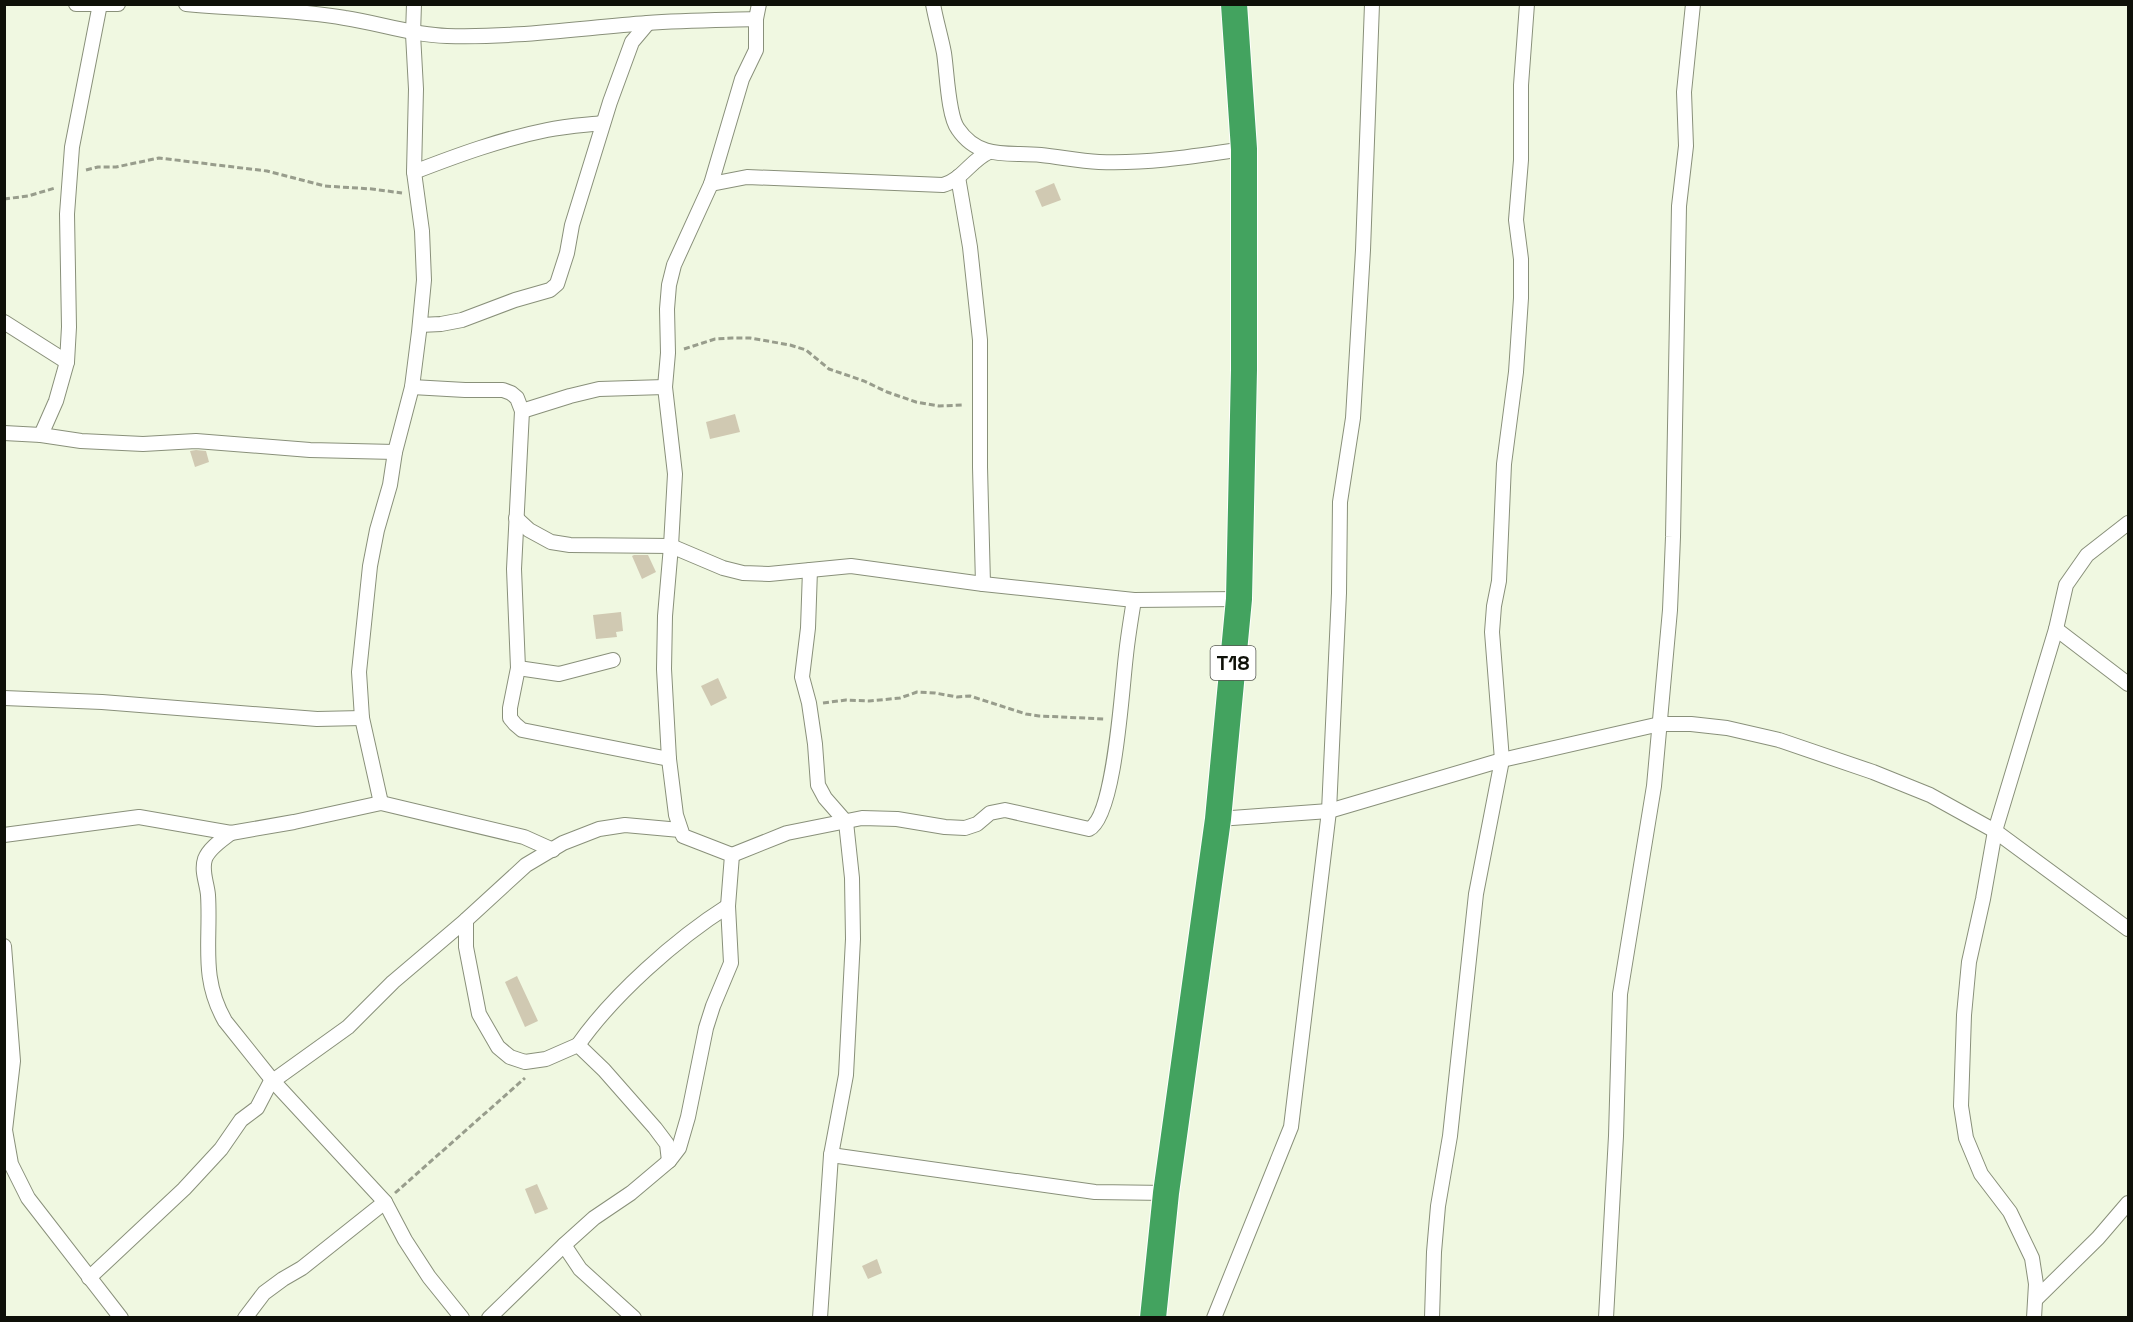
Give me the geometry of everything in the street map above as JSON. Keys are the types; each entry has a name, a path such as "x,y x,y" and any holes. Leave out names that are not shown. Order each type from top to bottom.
{"highway":[{"name":"T18","path":"1153,1317 1166,1193 1218,819 1239,599 1244,370 1244,149 1234,4"}],"street":[{"path":"76,4 118,4"},
{"path":"186,4 235,9 265,8 346,18 413,34 486,36 648,23 756,19"},
{"path":"381,802 362,718 359,672 370,566 412,387 420,325 423,270 422,231 414,172 416,89 414,4"},
{"path":"759,4 756,19 756,50 742,79 711,184 674,265 669,285 665,387 675,474 665,616 664,669 669,759 680,830 683,836 732,855 787,833 862,818 897,819 945,828 965,828 978,824 990,813 1005,810 1092,828 1099,818 1113,774 1126,651 1134,600"},
{"path":"933,4 944,52 954,123 968,141 989,152 1120,163 1168,160 1244,149"},
{"path":"1214,1317 1292,1127 1329,811 1339,593 1340,502 1353,418 1363,250 1372,4"},
{"path":"1432,1317 1437,1218 1450,1136 1476,894 1502,760 1492,632 1499,581 1504,464 1516,372 1521,298 1521,259 1516,220 1521,160 1521,85 1527,4"},
{"path":"1606,1317 1616,1136 1620,994 1654,786 1670,610 1679,206 1687,138 1684,92 1693,4"},
{"path":"41,435 56,401 67,362 69,327 67,214 72,147 100,5"},
{"path":"420,325 462,320 515,300 550,290 557,284 603,123 632,42 648,23"},
{"path":"414,172 459,154 523,135 550,129 603,123"},
{"path":"711,184 747,177 943,185 958,177 977,159 989,152"},
{"path":"958,177 970,247 980,340 983,584"},
{"path":"4,322 67,362"},
{"path":"412,387 503,390 517,398 522,411 514,570 518,668 510,708 510,718 514,724 522,730 669,759"},
{"path":"522,411 599,389 665,387"},
{"path":"4,433 41,435 81,441 143,444 196,441 310,450 395,452"},
{"path":"516,518 529,530 551,542 570,545 671,546 723,568 743,573 769,574 851,566 983,584 1134,600 1239,599"},
{"path":"2034,1317 2036,1284 2032,1258 2010,1212 1981,1174 1966,1138 1961,1106 1968,962 1983,899 1995,831 2056,629 2066,585 2087,555 2128,523"},
{"path":"810,570 808,628 802,677 809,703 818,785 825,798 846,822 852,878 854,939 846,1074 831,1155 820,1317"},
{"path":"2056,629 2128,684"},
{"path":"518,668 559,674 613,660"},
{"path":"4,698 102,702 317,720 362,718"},
{"path":"1218,819 1329,811 1502,760 1660,724 1691,724 1727,728 1779,740 1873,772 1930,795 1995,831 2128,928"},
{"path":"4,835 139,817 231,833 294,822 381,802 524,837 553,849"},
{"path":"89,1278 184,1189 221,1149 241,1120 257,1108 267,1087 273,1081 348,1027 393,982 526,866 563,843 599,829 625,825 680,830"},
{"path":"231,833 208,852 203,867 208,894 207,958 212,995 225,1021 273,1081 385,1202 405,1240 429,1277 462,1317"},
{"path":"489,1317 594,1218 631,1193 669,1161 679,1148 684,1136 706,1028 730,963 728,906 732,855"},
{"path":"466,920 466,947 480,1014 498,1047 510,1057 525,1062 546,1059 578,1045 594,1022 613,1002 708,919 728,906"},
{"path":"4,946 13,1061 5,1130 11,1164 28,1198 121,1317"},
{"path":"578,1045 604,1070 655,1128 667,1144 669,1161"},
{"path":"831,1155 1095,1192 1166,1193"},
{"path":"245,1317 264,1293 302,1268 385,1202"},
{"path":"2036,1299 2098,1238 2128,1203"},
{"path":"564,1245 580,1269 634,1317"}],"path":[{"path":"4,199 28,196 70,183 87,169 116,167 159,158 267,171 325,186 372,189 417,196"},
{"path":"668,353 715,339 750,338 806,350 829,369 916,402 939,406 980,405"},
{"path":"809,703 900,698 918,692 957,697 970,696 1039,716 1119,720"},
{"path":"385,1202 546,1059"}],"building":[{"path":"1054,183 1061,200 1042,207 1035,191"},
{"path":"735,414 740,432 710,439 706,422"},
{"path":"190,451 206,451 209,462 195,467"},
{"path":"648,555 656,572 642,579 632,556"},
{"path":"621,612 623,631 616,632 617,637 596,639 593,615"},
{"path":"718,678 727,698 711,706 701,686"},
{"path":"517,976 538,1021 525,1027 505,982"},
{"path":"537,1184 548,1209 535,1214 525,1189"},
{"path":"877,1259 882,1273 868,1279 862,1266"}]}
